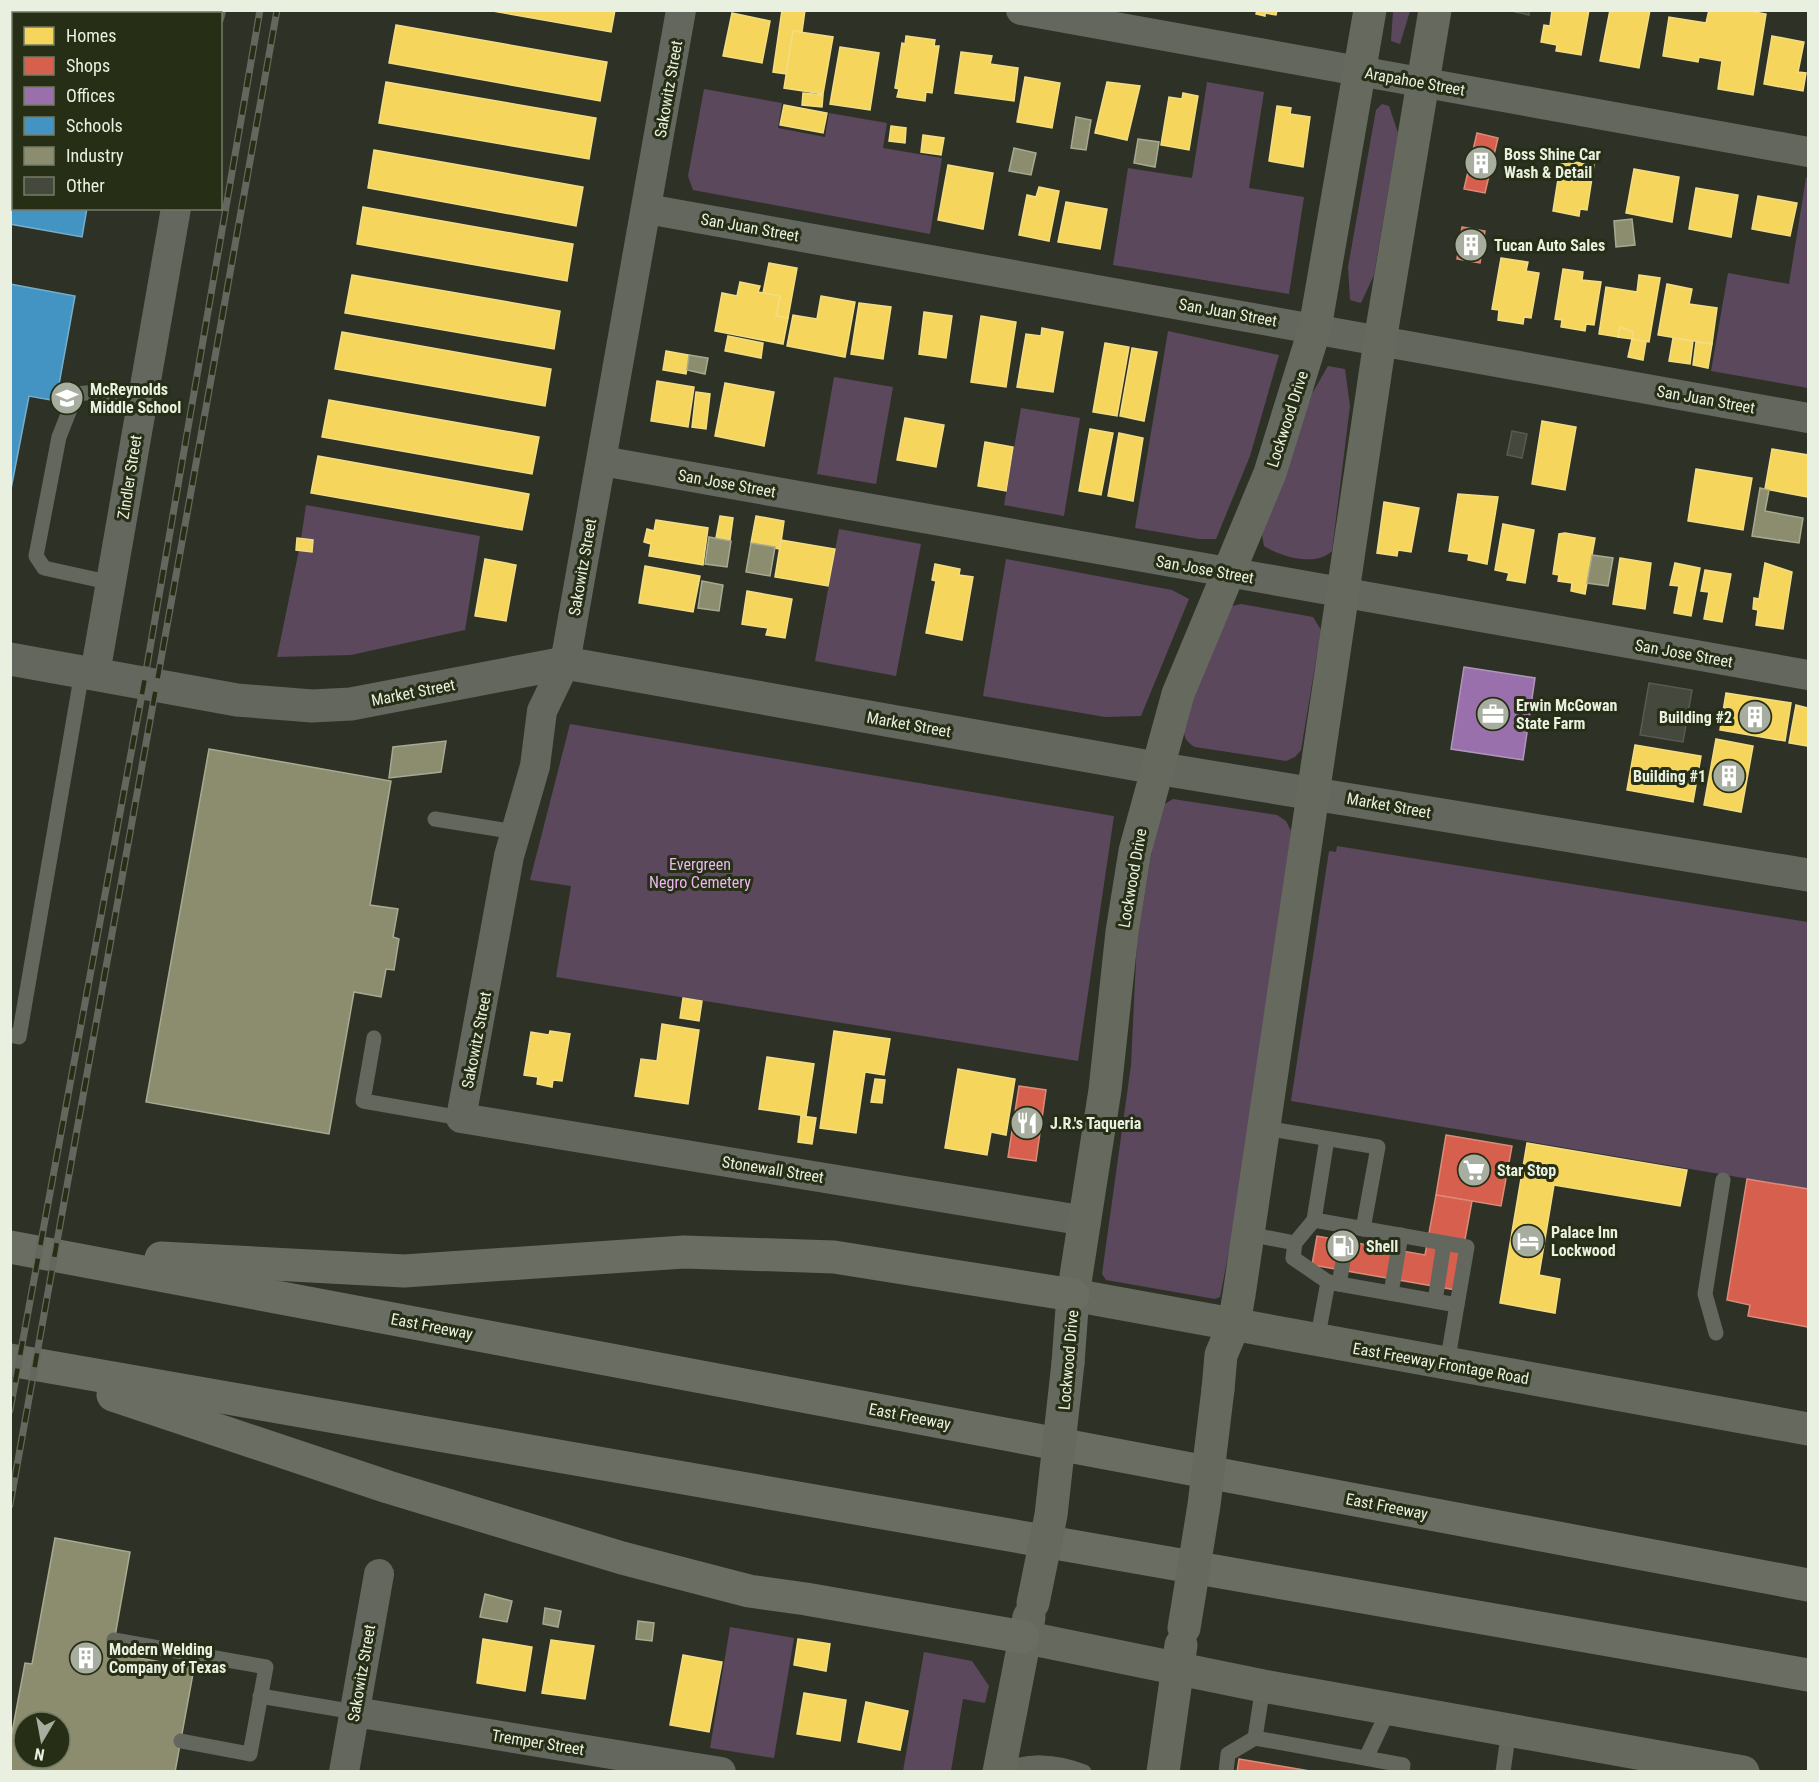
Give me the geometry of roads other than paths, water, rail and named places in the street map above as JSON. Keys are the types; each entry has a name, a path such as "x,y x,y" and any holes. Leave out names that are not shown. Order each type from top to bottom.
{"highway":[{"path":"22,1249 404,1271 684,1252 834,1257 1073,1295"},
{"name":"East Freeway","path":"22,1249 1809,1585"},
{"path":"13,1361 388,1487 622,1558 749,1591 1023,1637"},
{"path":"13,1361 1809,1675"}],"main road":[{"name":"Lockwood Drive","path":"999,1771 1023,1637 1033,1603 1051,1515 1073,1295 1105,1090 1122,932 1135,851 1178,694 1226,573 1270,473 1315,328 1370,10"},
{"path":"1163,1772 1177,1667 1206,1494 1221,1355 1234,1324 1265,1128 1312,792 1380,341 1435,10"},
{"name":"East Freeway Frontage Road","path":"1073,1295 1809,1429"},
{"path":"1023,1637 1263,1686 1743,1772"}],"street":[{"name":"Sakowitz Street","path":"461,1118 515,832 535,766 542,711 565,663 681,10"},
{"name":"Arapahoe Street","path":"1021,10 1809,152"},
{"name":"San Juan Street","path":"647,209 1809,418"},
{"name":"Zindler Street","path":"89,673 112,583 141,402 176,210"},
{"name":"San Jose Street","path":"602,460 1226,573 1809,675"},
{"name":"Market Street","path":"10,659 237,700 312,706 351,704 565,663 1156,768 1809,875"},
{"name":"Stonewall Street","path":"461,1118 1086,1221"},
{"name":"Sakowitz Street","path":"344,1772 379,1574"},
{"name":"Tremper Street","path":"355,1712 721,1772"}],"lane":[{"path":"112,583 44,568 36,556 59,437 76,394 96,392 141,402"},
{"path":"10,1035 19,1037 89,673"},
{"path":"435,819 515,832"},
{"path":"374,1038 363,1101 461,1118"},
{"path":"1265,1128 1378,1147 1356,1228 1333,1283 1317,1341"},
{"path":"1327,1139 1314,1220 1295,1243 1293,1258 1333,1283 1457,1305"},
{"path":"1716,1333 1705,1294 1723,1180"},
{"path":"1314,1220 1467,1247 1447,1364"},
{"path":"1248,1234 1295,1243"},
{"path":"1391,1293 1401,1235"},
{"path":"1434,1301 1444,1243"},
{"path":"114,1640 266,1667 250,1754 181,1741"},
{"path":"1255,1738 1263,1686"},
{"path":"260,1696 355,1712"},
{"path":"1366,1758 1389,1709"},
{"path":"1503,1772 1509,1730"},
{"path":"1226,1772 1228,1754 1255,1738 1403,1765 1402,1772"},
{"path":"999,1771 1024,1762 1050,1764 1084,1772"}],"railway":[{"path":"10,1410 144,683 260,10"},
{"path":"10,1505 277,10"}],"place":[{"name":"Boss Shine Car Wash & Detail","path":"1481,163"},
{"name":"Tucan Auto Sales","path":"1471,245"},
{"name":"McReynolds Middle School","path":"67,398"},
{"name":"Erwin McGowan State Farm","path":"1493,714"},
{"name":"Building #2","path":"1755,717"},
{"name":"Building #1","path":"1729,776"},
{"name":"J.R.'s Taqueria","path":"1027,1123"},
{"name":"Star Stop","path":"1474,1170"},
{"name":"Palace Inn Lockwood","path":"1528,1241"},
{"name":"Shell","path":"1343,1246"},
{"name":"Modern Welding Company of Texas","path":"86,1658"}],"park label":[{"name":"Evergreen Negro Cemetery","path":"700,873"}]}
